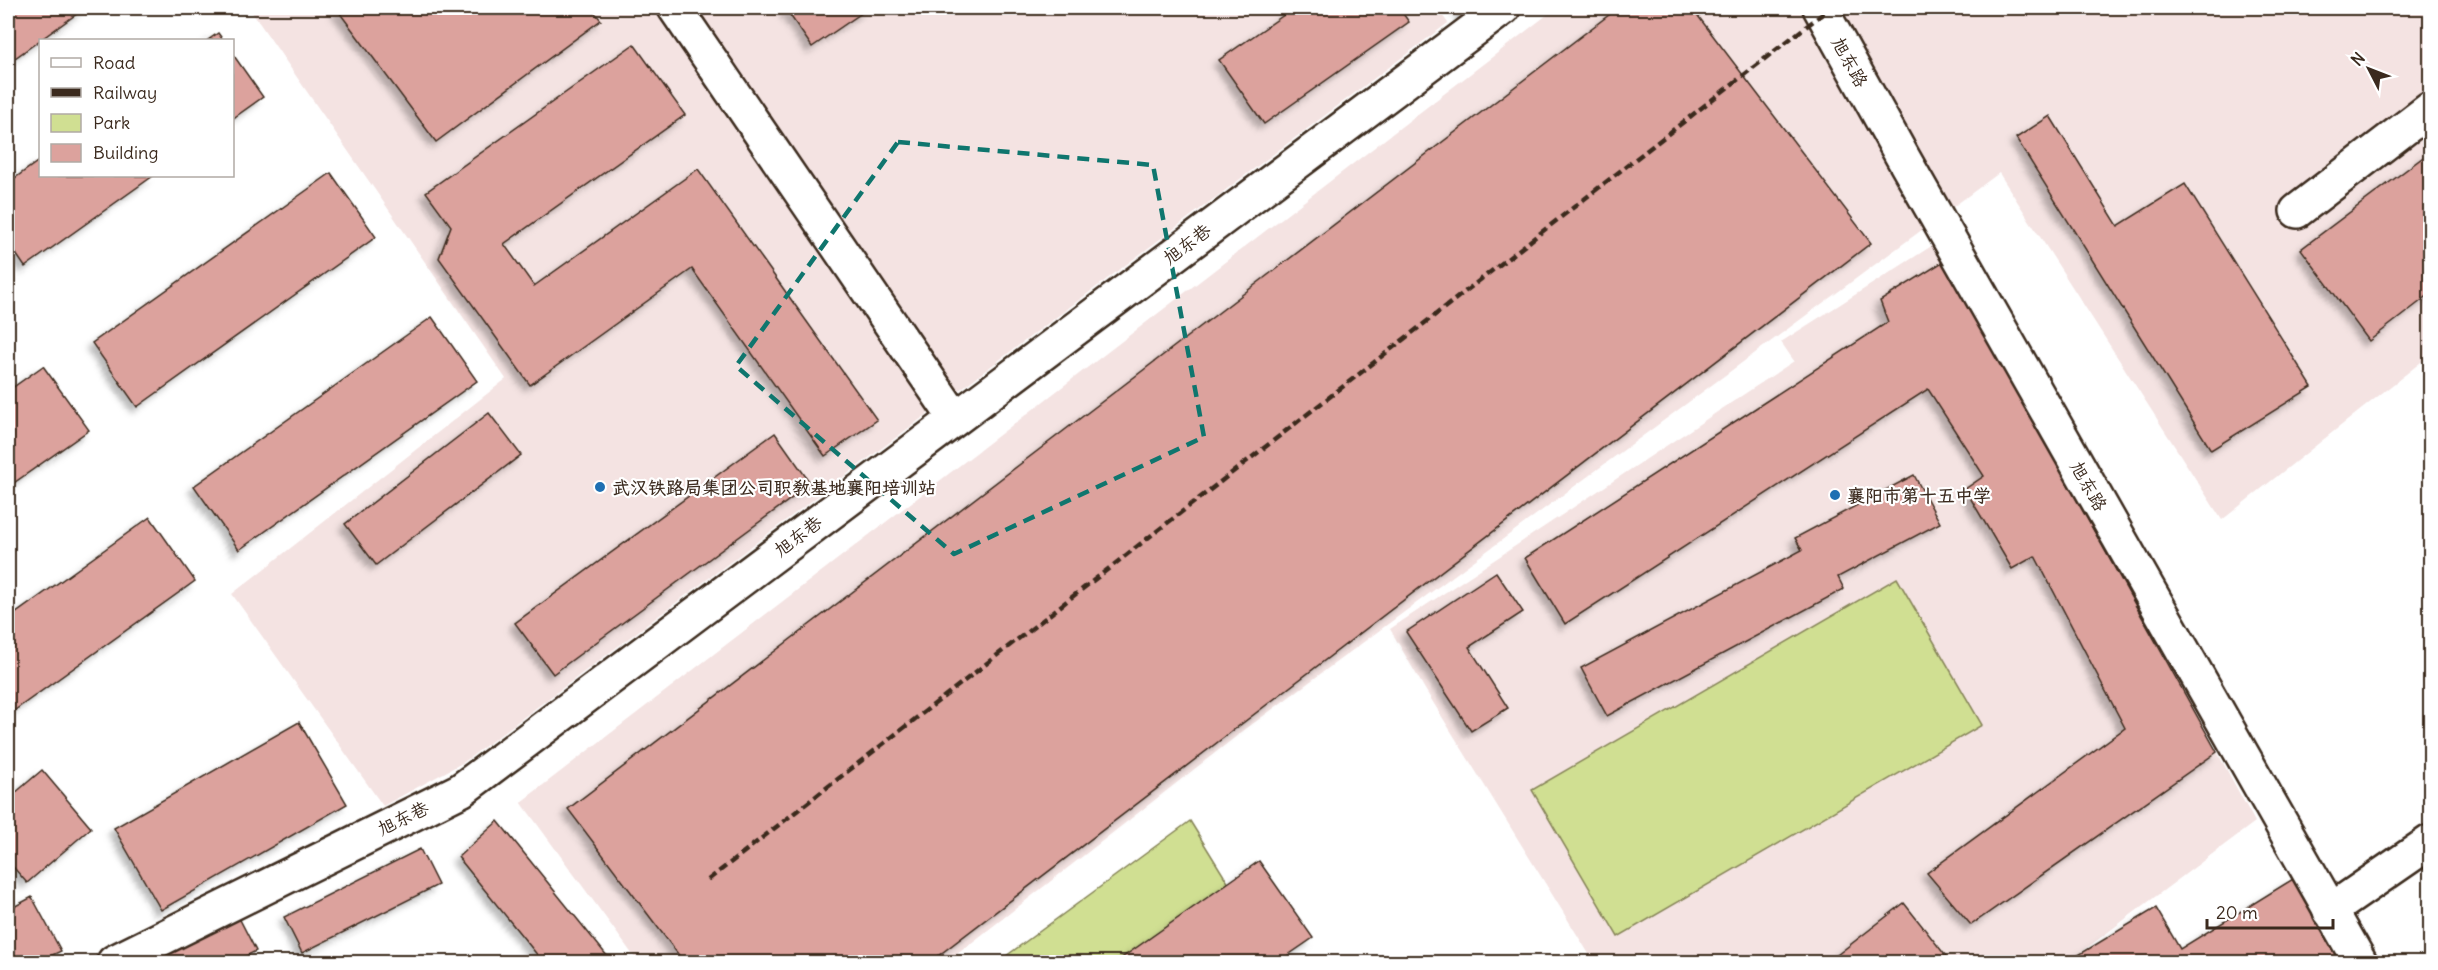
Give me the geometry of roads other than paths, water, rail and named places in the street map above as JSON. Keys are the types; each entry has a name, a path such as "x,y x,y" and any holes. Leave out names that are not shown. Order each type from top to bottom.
{"street":[{"path":"675,8 955,418"},
{"name":"旭东巷","path":"114,963 461,790 1503,8"},
{"name":"旭东路","path":"1820,8 2360,963"},
{"path":"2297,211 2430,109"},
{"path":"2330,911 2430,842"}],"railway":[{"path":"708,880 1830,8"}],"place":[{"name":"武汉铁路局集团公司职教基地襄阳培训站","path":"600,487"},
{"name":"襄阳市第十五中学","path":"1835,495"}]}
